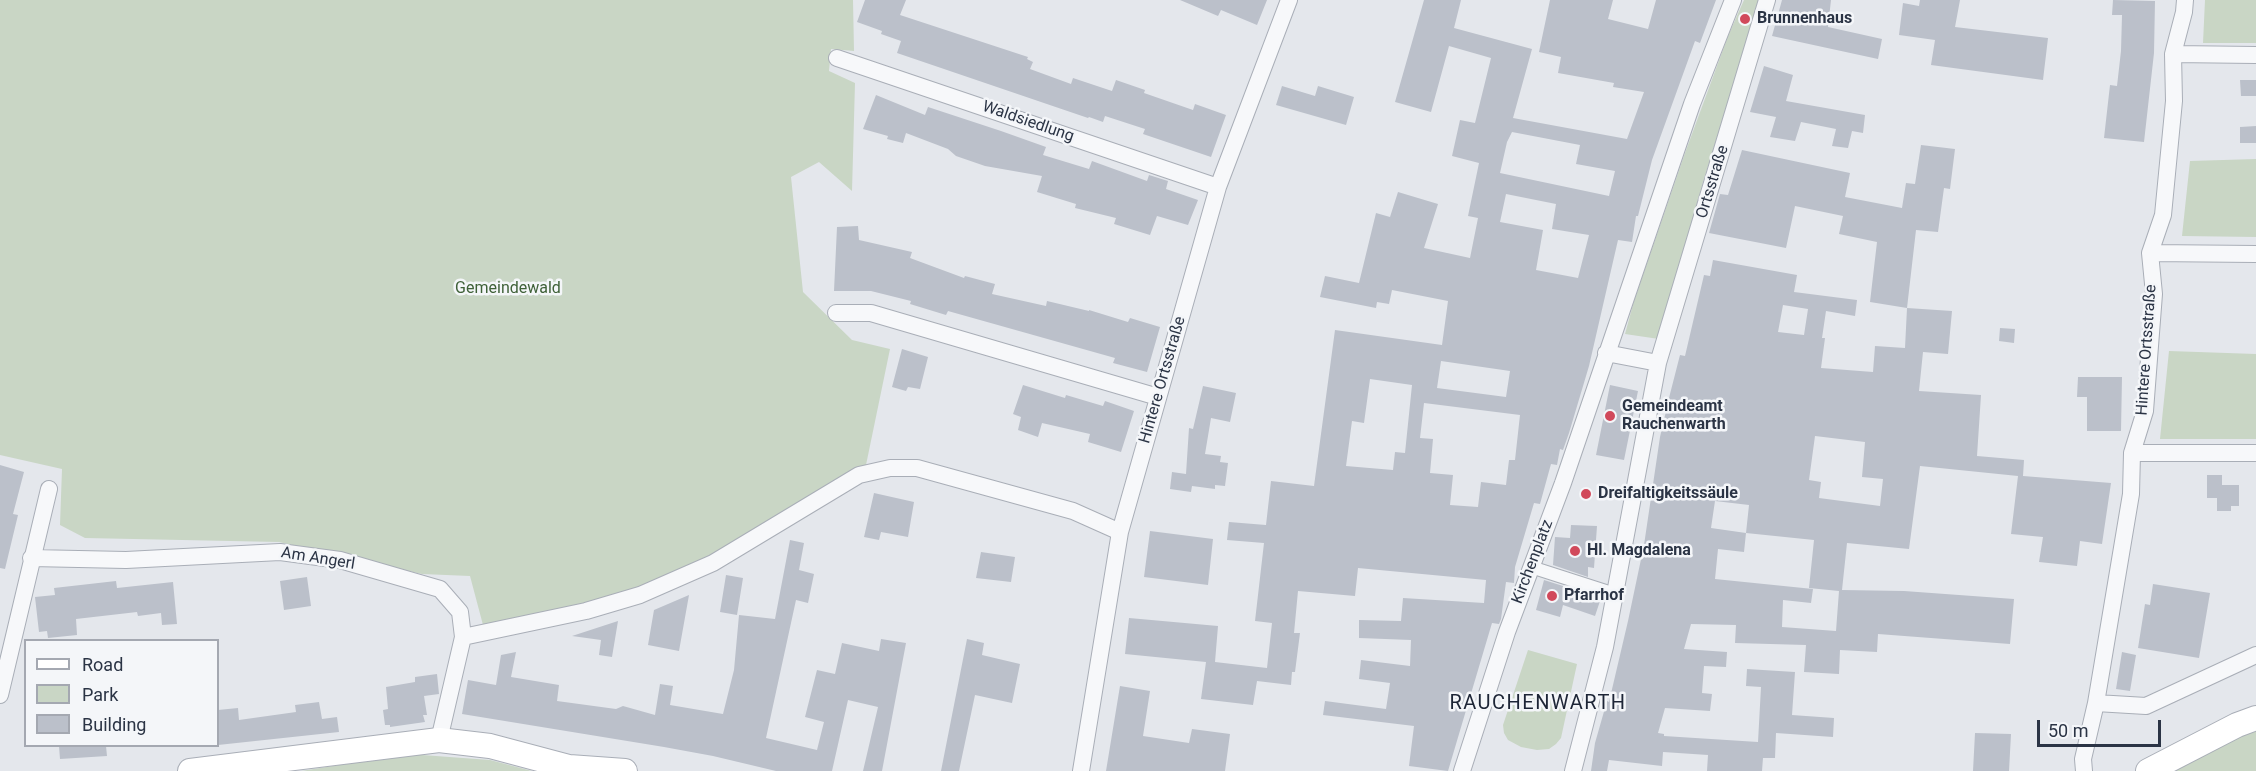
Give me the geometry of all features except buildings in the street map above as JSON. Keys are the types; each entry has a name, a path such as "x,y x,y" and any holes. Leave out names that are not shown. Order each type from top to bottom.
{"main road":[{"path":"2150,770 2237,725 2256,718"},
{"path":"190,771 274,767 439,740 490,746 569,767 625,771"}],"street":[{"name":"Hintere Ortsstraße","path":"1081,771 1120,532 1218,187 1289,0"},
{"path":"1573,771 1605,646 1658,363 1606,353 1692,104 1733,0"},
{"name":"Ortsstraße","path":"1658,363 1767,0"},
{"name":"Hintere Ortsstraße","path":"2084,771 2083,759 2096,703 2131,494 2132,453 2145,411 2154,294 2150,253 2163,215 2174,101 2173,54 2185,0"},
{"path":"2173,54 2256,55"},
{"name":"Waldsiedlung","path":"837,58 1218,187"},
{"path":"2150,253 2256,254"},
{"path":"836,313 871,313 1158,397"},
{"name":"Kirchenplatz","path":"1462,771 1507,632 1563,483 1606,353"},
{"path":"2132,453 2256,453"},
{"path":"463,637 586,611 640,595 713,563 859,475 890,468 917,468 1073,512 1120,532"},
{"path":"0,695 49,489"},
{"name":"Am Angerl","path":"31,558 126,560 280,552 340,560 440,589 460,612 463,637 439,740"},
{"path":"1531,567 1615,594"},
{"path":"2096,703 2146,706 2256,655"}],"green space":[{"name":"Gemeindewald","path":"0,0 853,0 854,51 831,49 829,71 855,83 852,191 819,162 791,177 803,292 852,340 890,349 866,465 763,527 670,576 579,606 483,625 470,576 422,574 279,542 85,538 60,525 62,469 0,455"},
{"path":"1744,0 1760,0 1703,182 1659,339 1625,334 1634,301 1685,153 1728,36"},
{"path":"2205,0 2256,0 2256,43 2203,43"},
{"path":"2256,159 2256,237 2182,236 2190,161"},
{"path":"2169,351 2256,354 2256,439 2160,439"},
{"path":"1528,650 1577,664 1561,738 1549,749 1537,750 1521,747 1508,740 1504,733 1503,725"},
{"path":"2256,728 2256,771 2168,771"},
{"path":"409,754 490,760 532,771 301,771"}],"place":[{"name":"Brunnenhaus","path":"1745,19"},
{"name":"Gemeindeamt Rauchenwarth","path":"1610,416"},
{"name":"Dreifaltigkeitssäule","path":"1586,494"},
{"name":"Hl. Magdalena","path":"1575,551"},
{"name":"Pfarrhof","path":"1552,596"}],"district":[{"name":"RAUCHENWARTH","path":"1538,704"}]}
